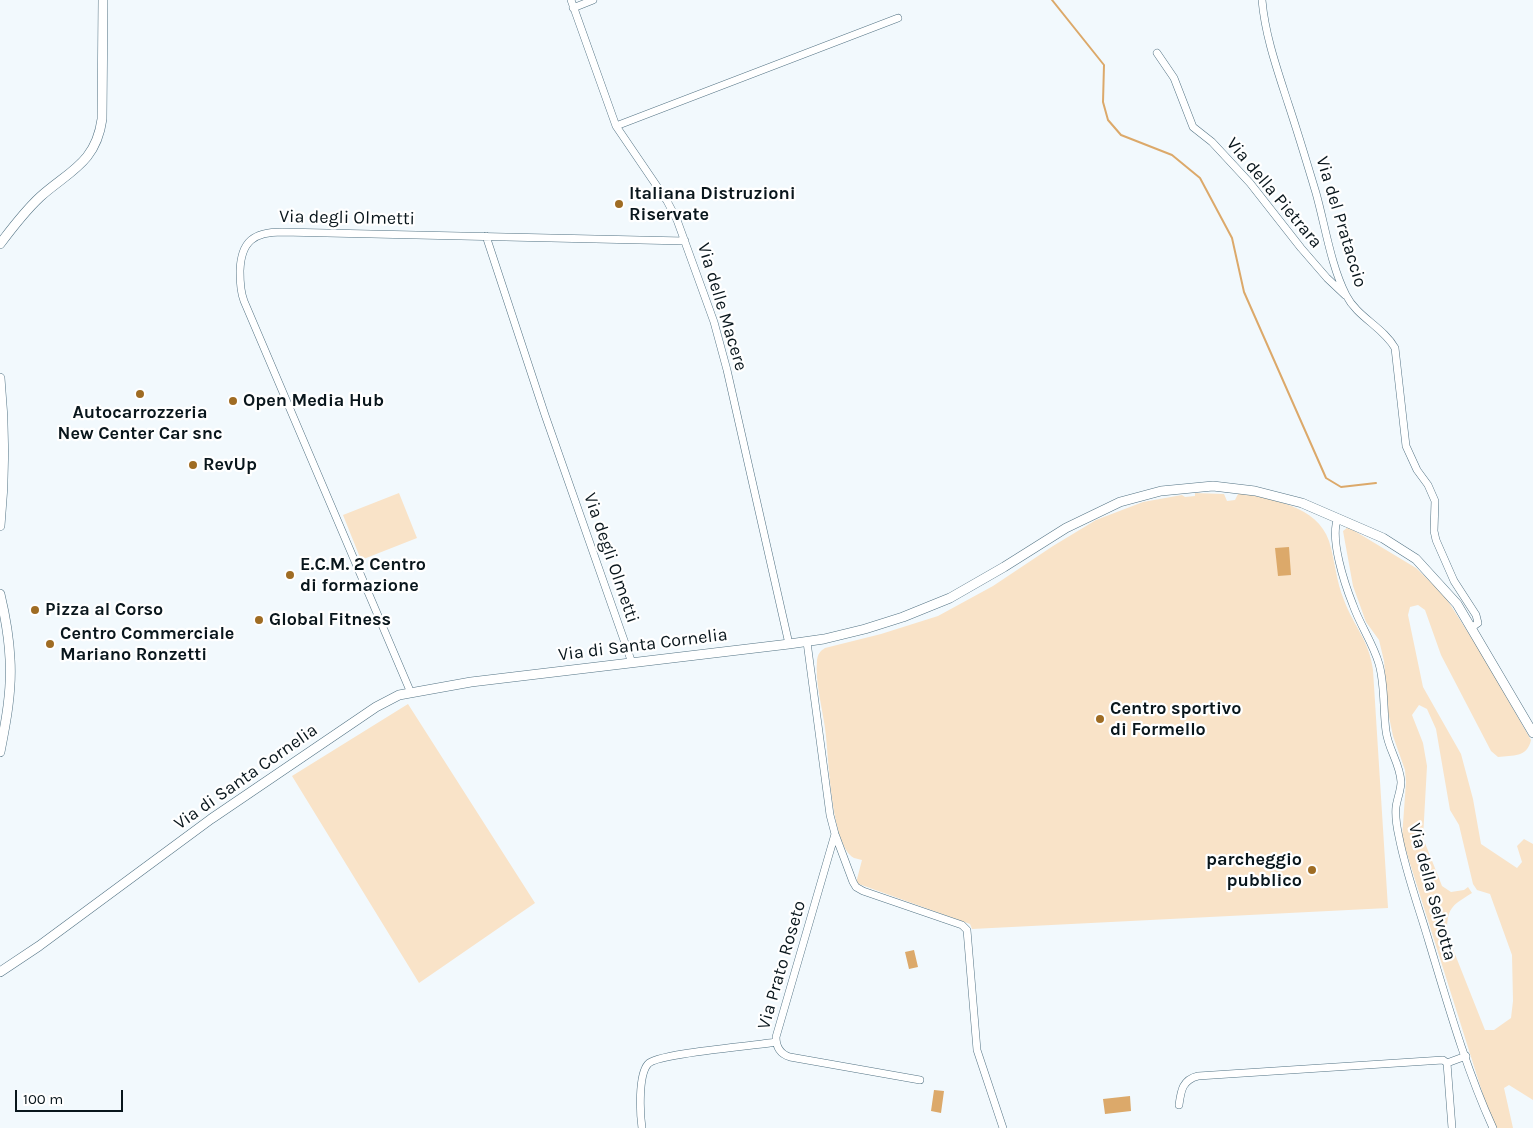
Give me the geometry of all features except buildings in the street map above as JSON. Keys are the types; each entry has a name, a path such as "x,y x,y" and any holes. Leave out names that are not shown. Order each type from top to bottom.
{"street":[{"path":"0,244 38,199 79,165 95,145 102,119 103,0"},
{"name":"Via delle Macere","path":"570,0 616,126 671,207 714,322 723,353 789,644"},
{"path":"573,8 593,0"},
{"name":"Via del Prataccio","path":"1262,0 1263,16 1274,60 1312,180 1339,278 1347,297 1358,310 1387,336 1395,348 1406,446 1417,470 1433,494 1436,510 1434,531 1436,540 1454,581 1476,615 1478,623 1471,628"},
{"path":"616,126 898,18"},
{"name":"Via della Pietrara","path":"1157,52 1174,78 1193,127 1212,142 1250,183 1300,248 1347,297"},
{"name":"Via degli Olmetti","path":"411,693 245,305 241,290 241,258 244,249 250,240 258,235 269,232 685,241"},
{"name":"Via degli Olmetti","path":"486,236 545,415 632,663"},
{"path":"0,378 5,447 0,526"},
{"name":"Via di Santa Cornelia","path":"0,972 39,946 219,814 376,707 399,695 471,682 807,642 865,629 937,604 985,578 1086,517 1120,502 1147,494 1188,487 1230,487 1255,491 1302,503 1383,538 1416,559 1452,597 1471,628"},
{"name":"Via della Selvotta","path":"1338,518 1335,525 1336,543 1345,583 1353,606 1375,650 1380,667 1386,733 1399,769 1401,784 1396,816 1402,852 1445,993 1480,1099 1493,1128"},
{"path":"0,594 8,634 11,667 0,752"},
{"path":"1471,628 1533,733"},
{"name":"Via Prato Roseto","path":"807,642 828,802 835,834 854,885 863,892 962,925 967,930 977,1050 1003,1128"},
{"name":"Via Prato Roseto","path":"835,834 776,1042 781,1053 790,1057 920,1080"},
{"path":"642,1128 640,1108 643,1073 646,1066 652,1060 680,1054 776,1042"},
{"path":"1447,1063 1466,1056"},
{"path":"1179,1105 1183,1085 1187,1080 1194,1077 1443,1060 1447,1063"},
{"path":"1447,1063 1452,1128"}],"shaded area":[{"name":"Centro sportivo di Formello","path":"1239,492 1292,506 1304,512 1323,529 1329,541 1341,593 1365,642 1373,670 1388,908 972,929 970,924 856,883 862,860 854,858 846,850 835,818 817,677 819,654 825,648 881,634 938,616 993,586 1096,520 1143,502 1182,495 1185,497 1195,496 1195,493 1224,494 1227,501 1235,500"},
{"path":"399,493 417,538 361,560 343,515"},
{"path":"1348,527 1416,568 1444,595 1480,651 1531,740 1523,753 1498,757 1491,751 1441,655 1425,610 1418,605 1410,607 1408,615 1423,687 1461,754 1473,799 1481,844 1517,868 1522,862 1517,846 1524,839 1533,844 1533,1100 1509,1085 1504,1088 1513,1128 1496,1128 1484,1098 1402,838 1406,782 1405,770 1393,736 1388,712 1384,661 1379,640 1366,622 1353,586 1343,531","holes":["1419,705 1427,709 1436,729 1450,810 1459,825 1473,884 1477,890 1490,894 1512,955 1513,1001 1511,1018 1494,1030 1485,1030 1447,934 1449,913 1459,901 1472,893 1468,887 1464,890 1451,892 1442,886 1423,838 1427,766 1423,743 1412,715"]},
{"path":"1289,547 1291,575 1278,576 1275,548"},
{"path":"408,704 535,903 419,983 292,776"},
{"path":"914,950 918,967 909,969 905,952"},
{"path":"934,1090 944,1091 941,1113 931,1111"},
{"path":"1130,1096 1131,1111 1105,1114 1103,1099"}],"waterway":[{"path":"1052,0 1104,65 1103,102 1108,120 1121,135 1172,155 1200,178 1232,238 1244,292 1326,478 1341,487 1376,483"}],"place":[{"name":"Italiana Distruzioni Riservate","path":"619,204"},
{"name":"Autocarrozzeria New Center Car snc","path":"140,394"},
{"name":"Open Media Hub","path":"233,401"},
{"name":"RevUp","path":"193,465"},
{"name":"E.C.M. 2 Centro di formazione","path":"290,575"},
{"name":"Pizza al Corso","path":"35,610"},
{"name":"Global Fitness","path":"259,620"},
{"name":"Centro Commerciale Mariano Ronzetti","path":"50,644"},
{"name":"Centro sportivo di Formello","path":"1100,719"},
{"name":"parcheggio pubblico","path":"1312,870"}]}
